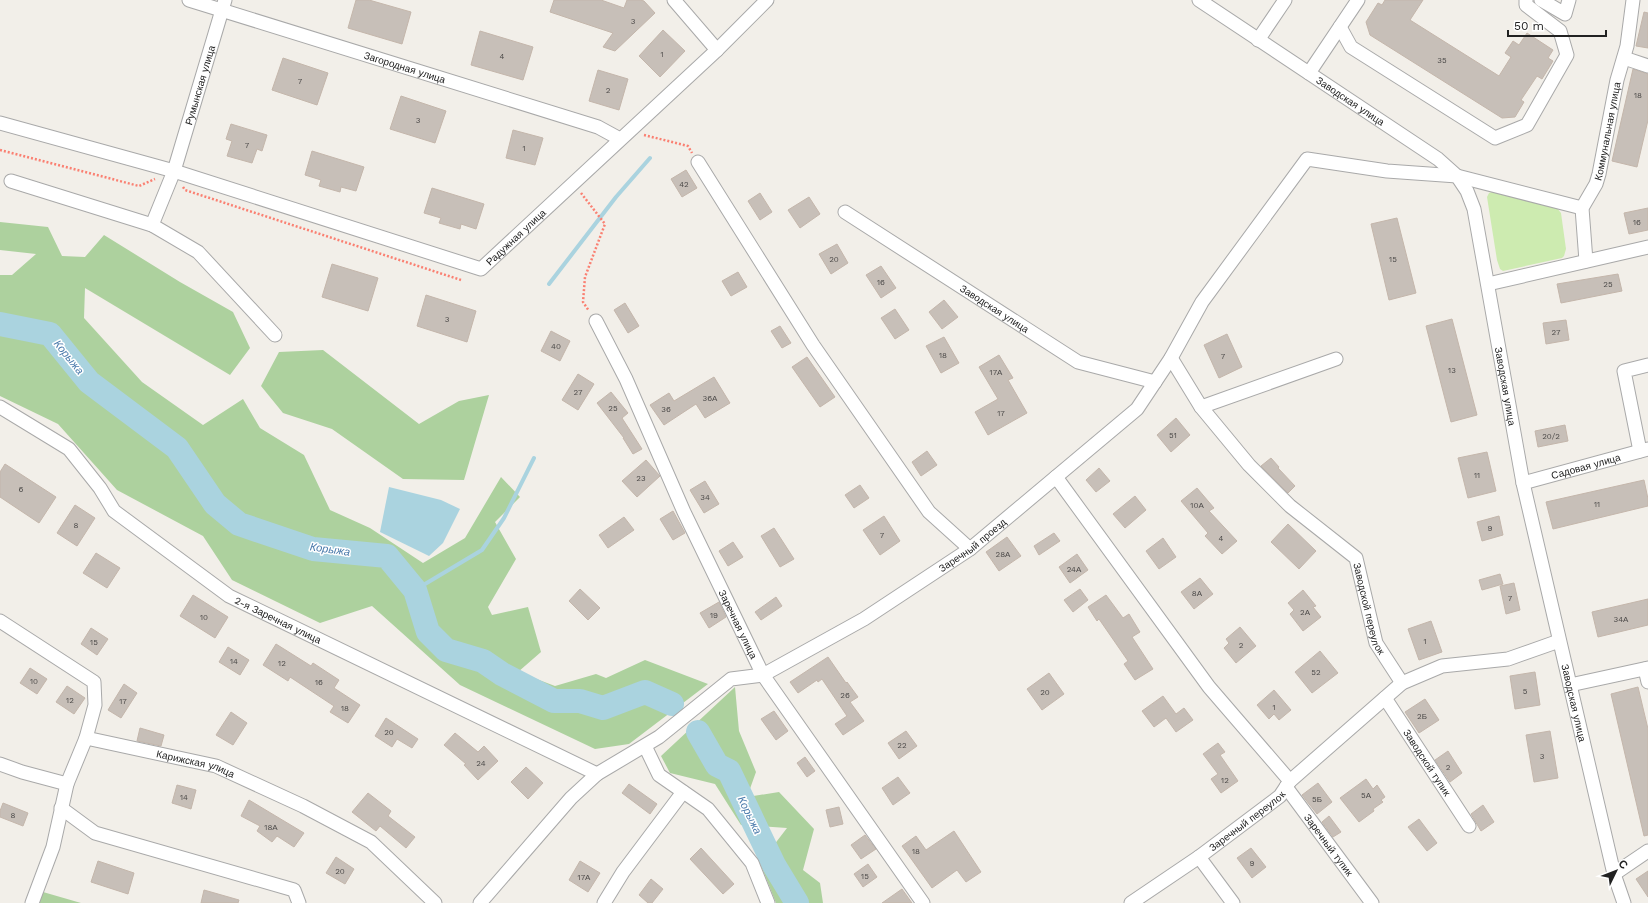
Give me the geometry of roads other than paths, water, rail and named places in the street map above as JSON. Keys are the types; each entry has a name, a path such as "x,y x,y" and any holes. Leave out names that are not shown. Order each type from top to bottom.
{"street":[{"name":"Загородная улица","path":"189,0 224,5 624,135"},
{"path":"674,0 717,50"},
{"name":"Радужная улица","path":"174,171 481,269 717,50 767,0"},
{"name":"Заводская улица","path":"1199,0 1438,159 1457,176 1467,191 1474,209 1523,483 1614,874 1624,903"},
{"path":"1258,40 1284,0"},
{"path":"1309,73 1358,0"},
{"path":"1340,27 1351,47 1495,138 1527,125 1567,55 1560,31 1526,4 1526,0"},
{"path":"1541,0 1565,14 1569,0"},
{"name":"Коммунальная улица","path":"1582,208 1596,184 1599,174 1617,80 1627,46 1633,0"},
{"name":"Румынская улица","path":"152,225 174,171 224,5"},
{"path":"1624,58 1648,66"},
{"path":"1,126 174,171"},
{"name":"Заречный проезд","path":"763,675 864,619 970,549 1137,409 1171,358 1202,302 1307,159 1387,171 1457,176"},
{"path":"698,162 812,345 929,512 970,549"},
{"path":"1457,176 1582,208 1586,261"},
{"path":"11,181 152,225 198,252 275,335"},
{"name":"Заводская улица","path":"845,212 1078,362 1155,382"},
{"path":"1488,284 1648,248"},
{"name":"Заречная улица","path":"596,321 626,379 684,512 763,675 923,903"},
{"name":"Заводской переулок","path":"1171,358 1200,407 1249,465 1290,506 1356,558 1376,643 1402,683"},
{"path":"1200,407 1336,359"},
{"path":"1644,450 1624,371 1648,365"},
{"name":"2-я Заречная улица","path":"0,407 69,449 100,488 114,511 229,596 597,774"},
{"name":"Садовая улица","path":"1523,483 1644,450"},
{"name":"Заречный тупик","path":"1056,477 1209,687 1288,784 1372,903"},
{"path":"0,621 94,682 95,705 86,738 67,784 54,847 32,903"},
{"path":"1288,784 1402,683 1442,666 1508,659 1559,641"},
{"path":"1570,685 1647,673"},
{"path":"480,903 570,798 597,774 659,737 731,679 763,675"},
{"name":"Заводской тупик","path":"1385,698 1469,826"},
{"name":"Карижская улица","path":"86,738 216,766 303,806 371,842 435,903"},
{"path":"645,746 659,775 708,809 752,863 768,903"},
{"path":"0,764 22,772 67,784"},
{"name":"Заречный переулок","path":"1131,903 1199,857 1280,796 1288,784"},
{"path":"604,903 623,872 683,792"},
{"path":"62,808 94,833 294,890 299,903"},
{"path":"1614,874 1648,851"},
{"name":"Заречный переулок","path":"1199,857 1233,903"}],"water":[{"path":"389,487 441,500 460,509 443,543 429,556 380,532"}],"waterway":[{"path":"549,284 616,197 650,158"},
{"name":"Корыжа","path":"0,324 50,334 89,382 177,448 215,504 239,524 313,549 387,556 415,590 428,632 446,650 483,661 502,674 554,701 580,701 603,708 645,692 672,704"},
{"path":"415,590 482,550 504,518 534,458"},
{"name":"Корыжа","path":"698,732 717,765 729,771 774,865 797,903"}]}
